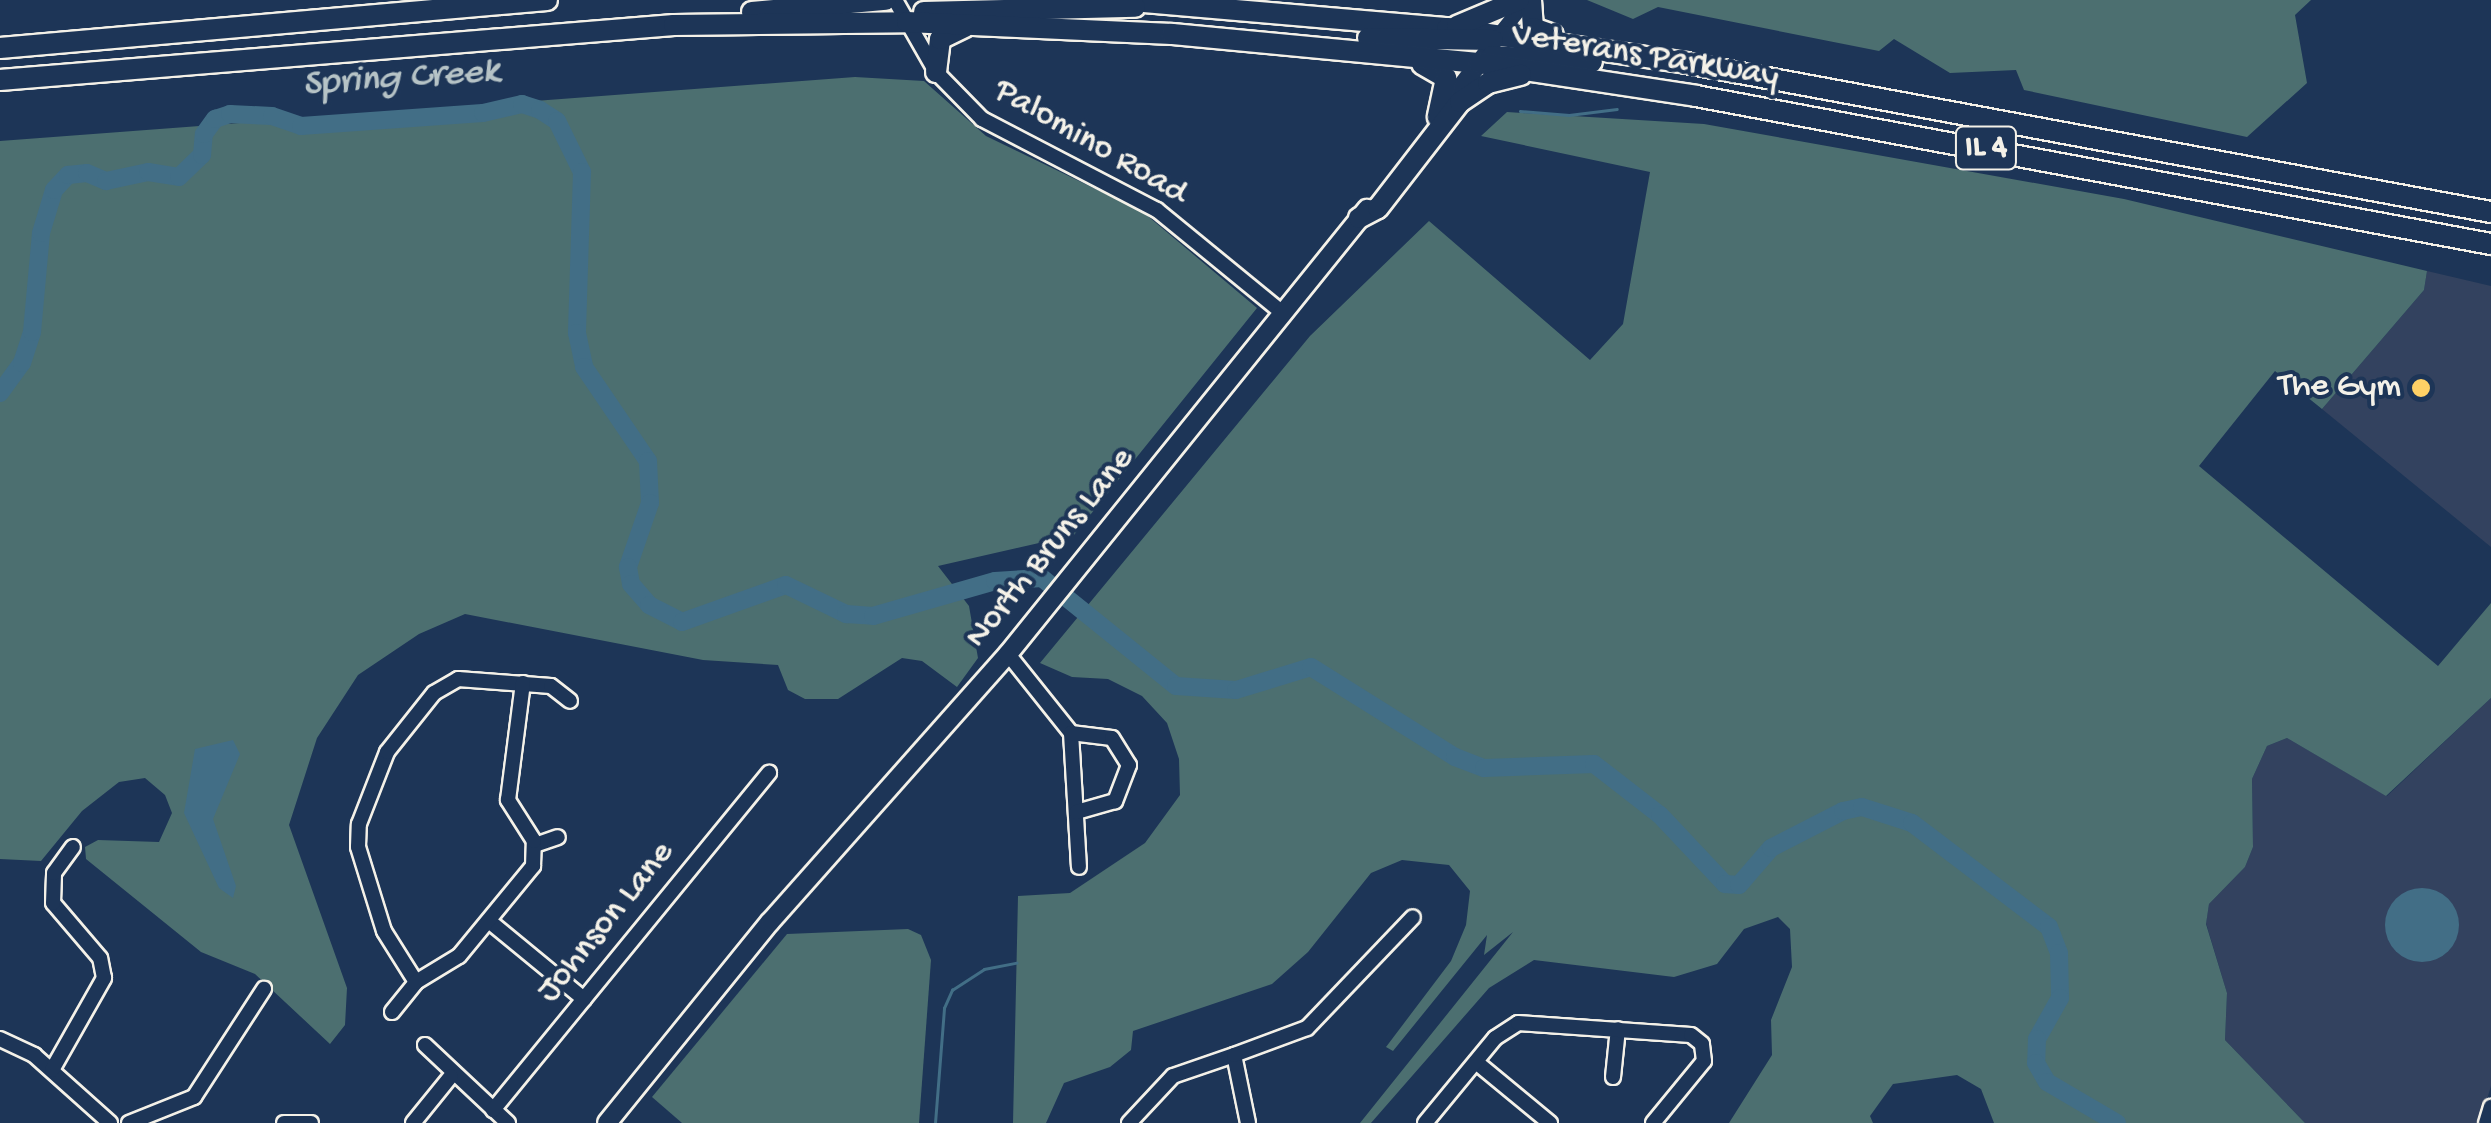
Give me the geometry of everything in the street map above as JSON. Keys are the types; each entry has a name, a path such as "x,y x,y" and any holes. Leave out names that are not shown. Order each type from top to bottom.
{"highway":[{"path":"0,48 547,0"},
{"path":"636,26 885,0"},
{"name":"Veterans Parkway","path":"1120,0 1448,28 1686,63 2491,212"},
{"path":"1448,28 1497,14 1526,0 1528,18 1539,33 1656,50 1686,63"},
{"path":"907,22 936,10 1182,4"},
{"name":"Veterans Parkway","path":"0,80 636,26 907,22 1246,40 1540,72 2491,244"},
{"path":"936,72 940,39 978,25"},
{"path":"1246,40 1482,45 1500,36"},
{"path":"1272,42 1439,69 1448,85 1438,117"},
{"path":"1479,63 1510,54 1758,76"},
{"path":"1360,218 1378,208 1469,94 1540,72"}],"main road":[{"name":"North Bruns Lane","path":"607,1123 770,922 1008,654 1284,314 1500,36"}],"street":[{"name":"Palomino Road","path":"895,0 936,72 982,120 1156,210 1284,314"},
{"name":"North Bruns Lane","path":"1500,36 1526,0"},
{"path":"1008,654 1071,732 1079,866"},
{"path":"416,982 384,932 358,846 359,824 387,752 434,693 472,676 551,686 570,700"},
{"path":"392,1012 416,982 459,956 533,866 535,846 508,800 523,683"},
{"path":"1071,732 1112,738 1130,765 1115,801 1077,812"},
{"name":"Johnson Lane","path":"493,1110 768,773"},
{"path":"535,846 558,838"},
{"path":"52,1070 104,978 100,958 52,904 54,873 73,847"},
{"path":"1129,1123 1172,1076 1276,1045 1306,1028 1413,917"},
{"path":"488,920 584,999"},
{"path":"129,1123 194,1097 264,989"},
{"path":"1425,1123 1476,1062 1518,1023 1691,1035 1707,1040 1704,1061 1654,1123"},
{"path":"1613,1077 1618,1029"},
{"path":"0,1040 52,1070 110,1123"},
{"path":"425,1045 452,1076 508,1123"},
{"path":"1234,1055 1248,1123"},
{"path":"1476,1062 1550,1123"},
{"path":"413,1123 452,1076"},
{"path":"2486,1123 2491,1106"},
{"path":"284,1123 310,1123"}],"shaded area":[{"path":"2427,271 2491,286 2491,547 2322,409 2424,290"},
{"path":"2491,698 2491,1086 2480,1123 2305,1123 2225,1040 2227,993 2206,923 2209,904 2245,867 2253,847 2252,779 2267,746 2287,738 2387,796"},
{"path":"233,740 240,754 213,819 236,886 233,898 219,888 184,813 195,749"},
{"path":"2422,888 2448,899 2459,925 2448,951 2422,962 2396,951 2385,925 2396,899"}],"green space":[{"path":"1587,0 2311,0 2295,15 2307,83 2247,137 2024,90 2016,70 1950,73 1894,39 1879,51 1658,7 1633,19"},
{"path":"855,77 924,81 986,136 1143,212 1257,308 1074,535 938,566 969,606 978,658 957,687 922,661 902,658 838,699 805,699 788,690 778,665 703,660 465,614 419,634 358,675 317,738 289,825 347,988 345,1025 330,1044 255,974 201,952 86,859 85,847 98,840 159,842 172,813 165,795 145,778 119,782 82,811 41,861 0,859 0,141"},
{"path":"1507,112 1704,124 2124,199 2427,271 2424,290 2322,409 2275,371 2199,466 2438,666 2491,603 2491,698 2386,796 2287,738 2267,746 2252,779 2253,847 2245,867 2209,904 2206,924 2227,993 2225,1040 2305,1123 1994,1123 1981,1089 1957,1075 1893,1084 1870,1116 1873,1123 1729,1123 1772,1055 1771,1020 1792,967 1790,929 1778,917 1744,929 1717,964 1674,977 1534,960 1489,988 1371,1123 1360,1123 1513,932 1484,955 1487,935 1393,1051 1386,1047 1451,961 1466,925 1470,891 1449,865 1402,860 1371,873 1308,952 1272,984 1133,1031 1131,1050 1110,1067 1064,1083 1046,1123 1013,1123 1018,896 1070,893 1145,843 1180,795 1179,759 1167,723 1142,696 1108,679 1072,677 1040,663 1310,336 1429,221 1590,360 1623,324 1650,172 1481,136"},
{"path":"908,929 921,935 931,960 919,1123 682,1123 652,1097 787,934"}],"waterway":[{"name":"Spring Creek","path":"0,393 22,363 32,332 41,233 54,190 68,175 87,173 106,181 148,172 179,177 202,155 204,134 215,119 230,114 272,116 301,126 483,113 522,104 540,110 557,121 582,172 577,333 584,367 648,461 650,503 628,567 631,584 649,605 682,622 786,585 846,614 873,616 995,581 1042,578 1176,686 1236,690 1311,667 1455,757 1484,768 1594,764 1660,815 1725,884 1739,885 1771,848 1843,811 1862,807 1912,823 2049,927 2059,953 2060,998 2037,1039 2036,1063 2047,1082 2117,1123"},
{"path":"1520,111 1569,115 1617,109"},
{"path":"935,1123 944,1008 952,990 984,969 1016,963"}],"place":[{"name":"The Gym","path":"2421,388"}]}
